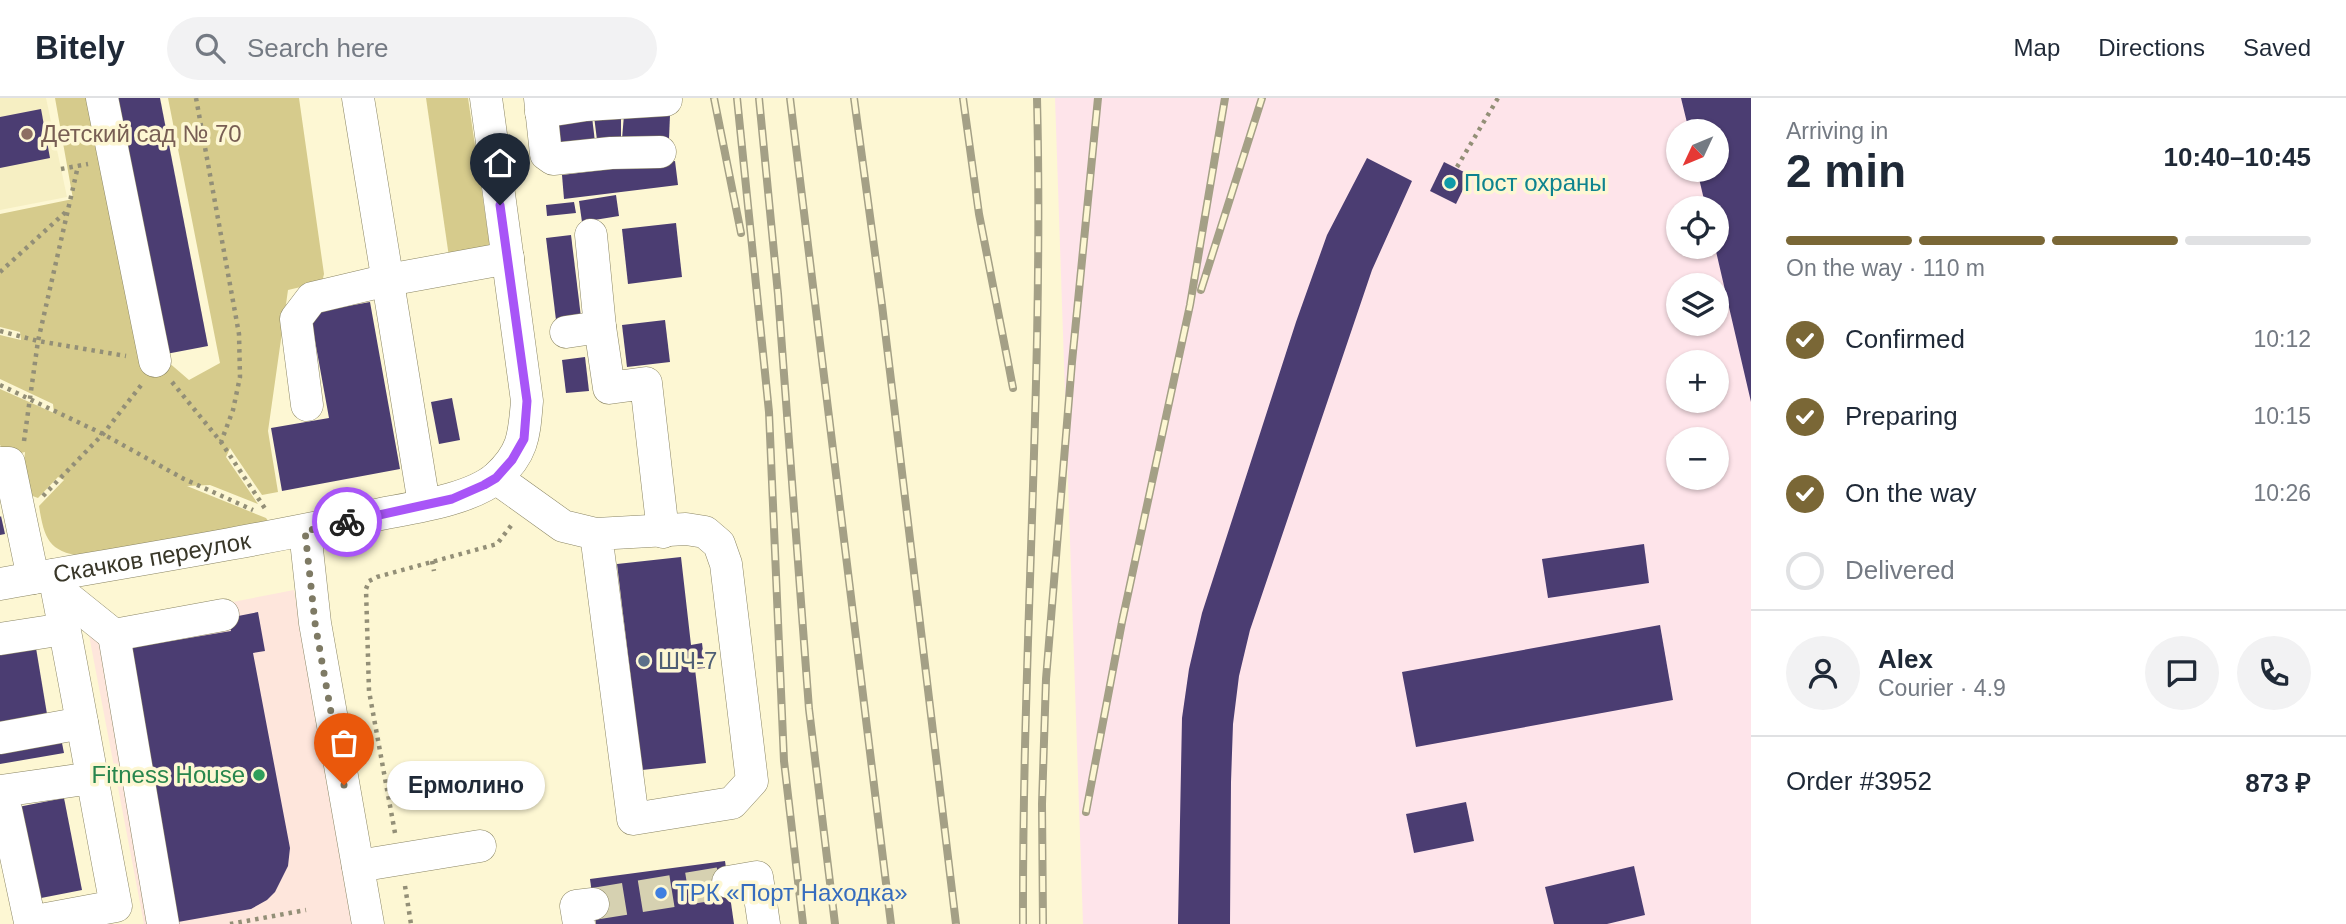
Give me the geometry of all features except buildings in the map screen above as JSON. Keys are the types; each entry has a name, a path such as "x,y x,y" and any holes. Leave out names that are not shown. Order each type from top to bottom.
{"street":[{"path":"102,98 155,361"},
{"path":"358,98 424,505"},
{"path":"486,98 527,401 524,439 512,460 496,478 563,526 596,534 686,529 705,532 719,544 726,564 752,781 732,803 633,818 596,534"},
{"path":"660,152 611,153 553,159 546,153 541,105 666,100"},
{"path":"591,235 609,388 646,383 663,532"},
{"path":"307,405 296,319 312,298 508,258"},
{"path":"566,332 600,327"},
{"path":"4,463 21,519 48,581 64,629 82,723 116,906 30,922 2,791 92,778"},
{"name":"Скачков переулок","path":"0,584 48,581 305,531 452,499 496,478"},
{"path":"305,531 315,623 368,924"},
{"path":"48,581 114,635 163,924"},
{"path":"114,635 223,615"},
{"path":"0,639 64,629"},
{"path":"0,737 82,723"},
{"path":"358,866 480,846"},
{"path":"728,882 757,877 764,924"}],"path":[{"path":"196,98 239,334 240,377 233,411 221,442"},
{"path":"1457,167 1498,98"},
{"path":"4,463 22,456 38,341 78,166"},
{"path":"0,272 69,209"},
{"path":"0,331 38,341 155,361 221,442 271,517 184,480 103,434 0,385"},
{"path":"21,519 103,434 155,361"},
{"path":"411,924 369,691 366,589 369,581 377,577 497,544"},
{"path":"432,561 434,571"},
{"path":"230,924 306,909"}],"shaded area":[{"name":"Детский сад № 70","path":"0,98 46,98 67,197 0,210"},
{"path":"55,98 110,98 160,355 189,380 220,363 168,98 299,98 324,274 322,282 288,290 268,431 278,492 262,495 230,448 226,457 258,504 210,485 187,486 266,518 271,525 82,556 71,554 55,547 50,541 43,526 39,506 64,480 58,477 38,498 31,495 23,479 25,452 8,456 0,445 0,389 54,413 53,404 0,379 0,335 21,340 20,332 0,327 0,214 73,199"},
{"path":"426,98 468,98 490,247 449,257"},
{"path":"1055,98 1751,98 1751,924 1083,924"},
{"path":"294,590 354,924 144,924 88,630"}],"tunnel":[{"path":"593,904 728,882"}],"railway":[{"path":"714,98 741,233"},
{"path":"737,98 769,412 784,761 803,924"},
{"path":"759,98 778,294 809,709 835,924"},
{"path":"790,98 891,924"},
{"path":"854,98 882,305 956,924"},
{"path":"963,98 979,214 1013,388"},
{"path":"1023,924 1038,304 1037,98"},
{"path":"1043,924 1042,804 1046,679 1072,362 1098,98"},
{"path":"1086,812 1122,622 1190,305 1225,98"},
{"path":"1201,290 1262,98"}],"way so far":[{"path":"344,785 315,623 305,531 347,522"}],"place":[{"name":"Детский сад № 70","path":"27,134"},
{"name":"Пост охраны","path":"1450,183"},
{"name":"ШЧ-7","path":"644,661"},
{"name":"Fitness House","path":"259,775"},
{"name":"Ермолино","path":"344,785"},
{"name":"ТРК «Порт Находка»","path":"661,893"}],"route":[{"path":"347,522 452,499 484,485 496,478 512,460 524,439 527,401 500,205"}]}
